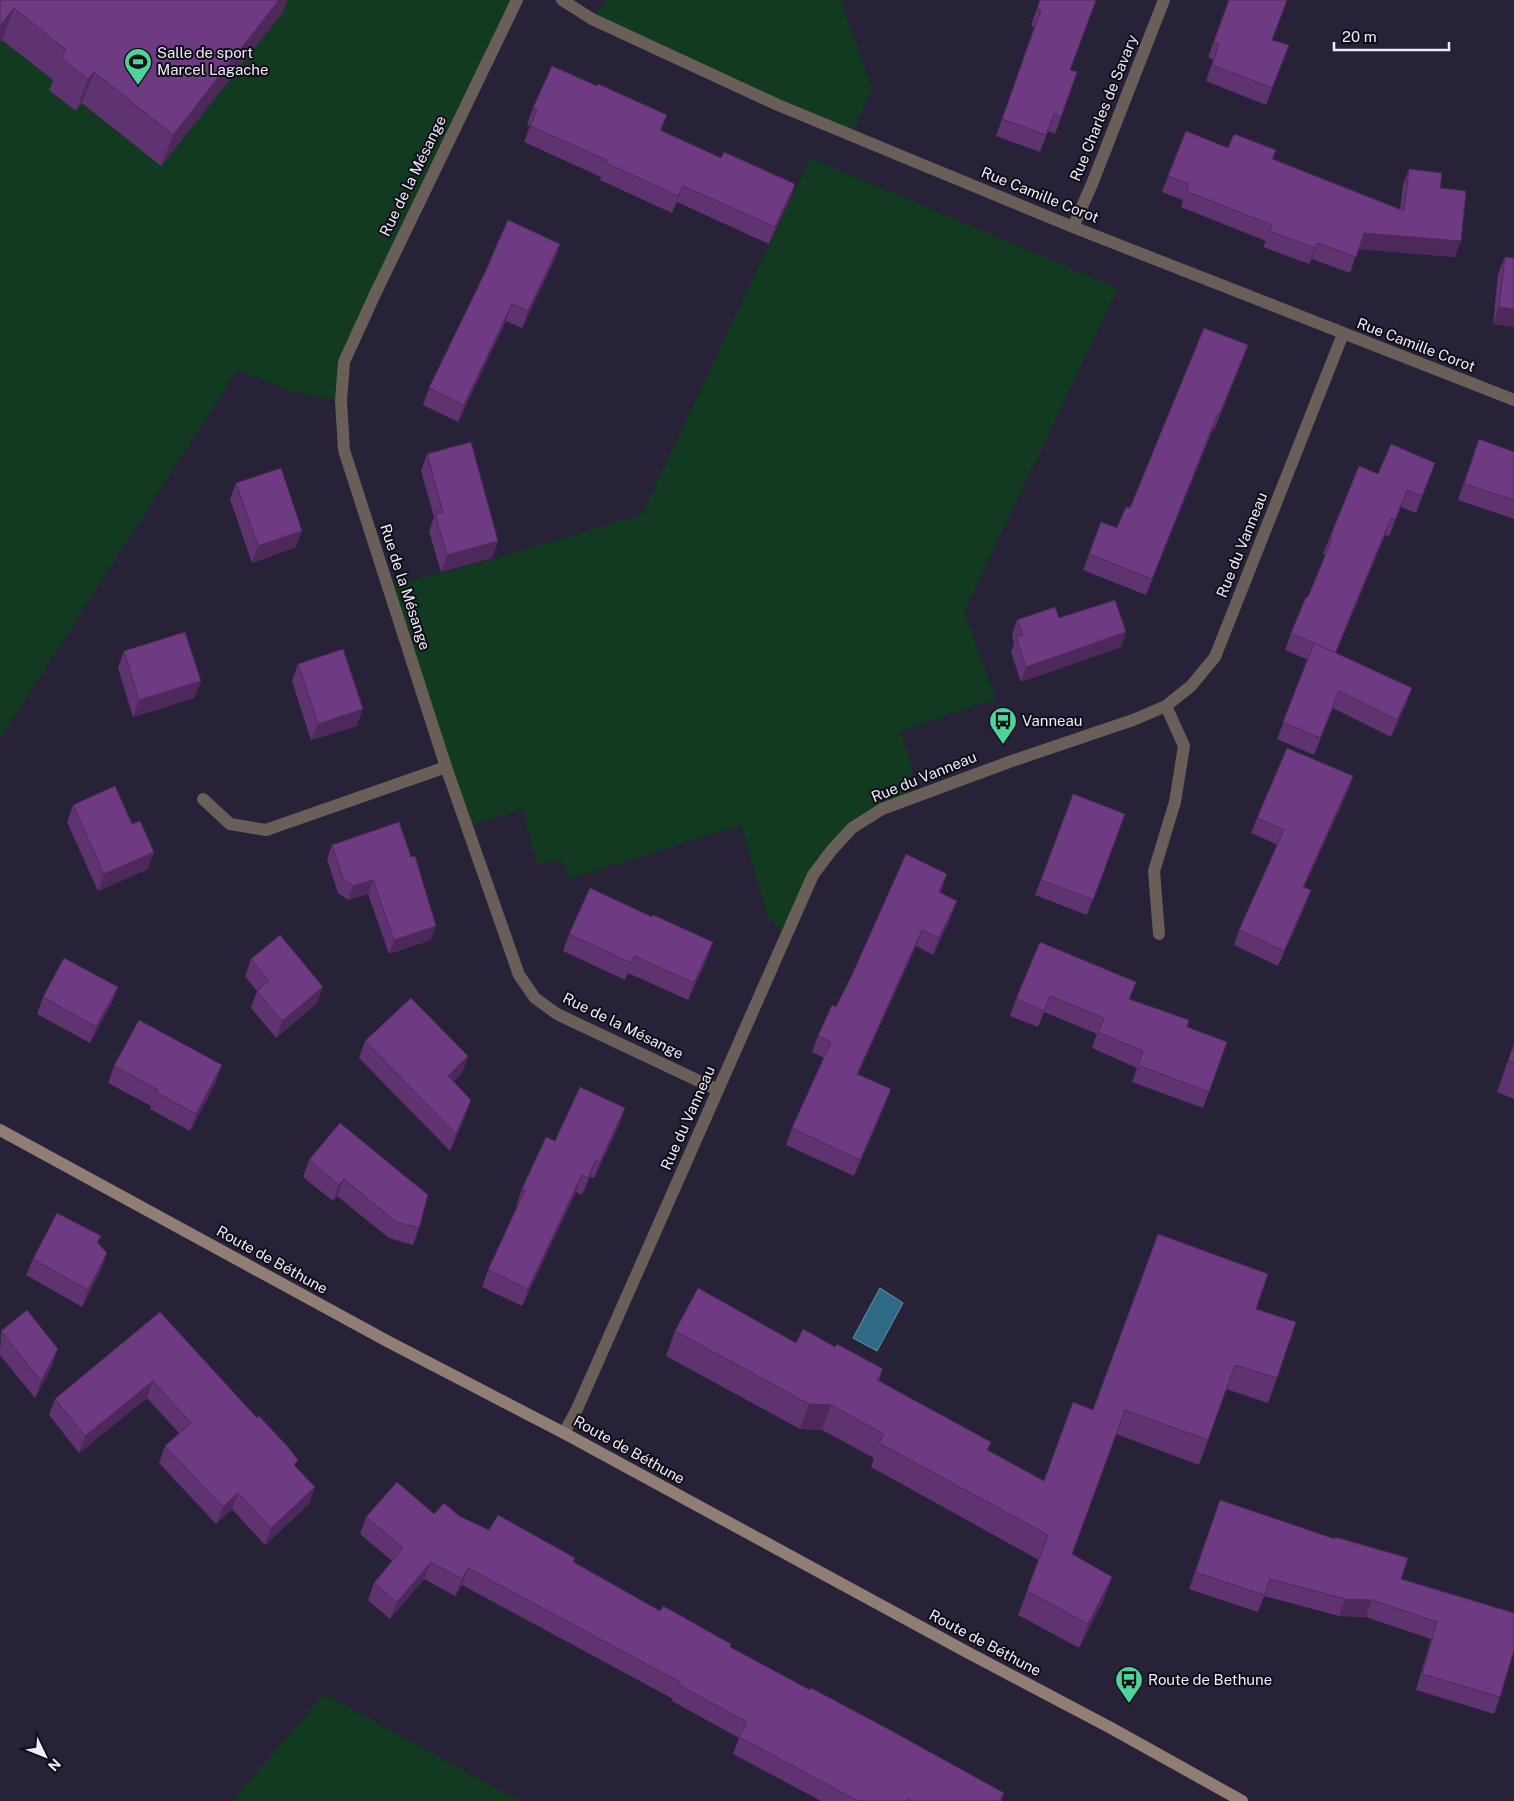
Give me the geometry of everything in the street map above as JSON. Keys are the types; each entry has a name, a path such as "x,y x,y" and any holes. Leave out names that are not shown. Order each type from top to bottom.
{"main road":[{"name":"Route de Béthune","path":"0,1130 387,1341 564,1433 965,1651 1111,1728 1242,1801"}],"street":[{"name":"Rue de la Mésange","path":"517,0 380,283 344,362 341,401 344,450 446,767 519,975 535,998 557,1014 718,1090"},
{"name":"Rue Camille Corot","path":"562,0 592,19 778,105 1073,227 1514,400"},
{"name":"Rue Charles de Savary","path":"1073,227 1092,184 1164,0"},
{"name":"Rue du Vanneau","path":"564,1433 577,1409 813,875 852,828 882,809 1009,762 1133,720 1166,706 1191,686 1215,657 1343,334"},
{"path":"1159,934 1154,870 1175,802 1184,746 1166,706"},
{"path":"203,799 230,824 266,830 446,767"}],"green space":[{"path":"0,0 517,0 344,362 341,401 294,392 237,370 0,739"},
{"path":"607,0 841,0 872,89 851,135 592,19"},
{"path":"810,158 1118,288 964,612 996,699 901,731 912,768 915,796 882,809 831,851 786,937 768,916 741,825 569,879 562,859 538,865 522,809 467,826 388,587 508,555 642,514"},
{"path":"324,1694 520,1801 232,1801"}],"water":[{"path":"880,1288 903,1303 877,1351 853,1338"}],"building":[{"name":"Salle de sport Marcel Lagache","path":"0,0 279,0 173,135 94,72 88,79 61,58 66,50 14,8 0,26"},
{"path":"1040,0 1096,0 1070,70 1077,72 1061,117 1054,114 1046,135 1002,119 1041,10 1037,9"},
{"path":"1229,0 1287,0 1272,40 1289,45 1272,88 1212,65 1219,44 1214,41"},
{"path":"552,66 667,115 660,130 721,158 724,152 795,184 775,227 683,186 678,196 606,163 607,160 530,126 537,110 533,108"},
{"path":"1186,131 1228,148 1234,134 1276,150 1272,159 1404,211 1409,169 1442,173 1440,188 1466,191 1461,241 1364,233 1356,257 1318,243 1315,248 1269,231 1272,225 1186,191 1189,184 1168,176"},
{"path":"508,220 560,244 528,311 512,304 464,405 429,388 492,258"},
{"path":"1505,257 1514,258 1514,309 1499,307"},
{"path":"1204,328 1248,345 1220,413 1218,413 1152,579 1089,554 1101,522 1117,528 1126,507 1130,508"},
{"path":"1479,439 1514,452 1514,500 1464,484"},
{"path":"471,442 498,541 447,555 435,514 443,512 427,454"},
{"path":"1391,444 1435,463 1422,496 1407,490 1395,520 1391,518 1335,653 1291,633 1332,539 1330,537 1359,466 1378,474"},
{"path":"281,468 302,531 258,546 236,483"},
{"path":"1115,600 1126,632 1026,667 1016,637 1023,635 1017,620 1055,607 1059,618"},
{"path":"185,632 201,681 139,700 124,651"},
{"path":"1314,643 1412,688 1397,720 1339,691 1320,738 1283,722"},
{"path":"343,649 363,709 318,724 298,664"},
{"path":"1287,748 1353,776 1303,887 1311,890 1284,951 1239,930 1284,830 1257,818"},
{"path":"115,786 132,824 140,821 154,852 104,874 73,805"},
{"path":"1073,794 1125,814 1093,900 1041,880"},
{"path":"399,822 411,857 415,856 436,926 394,940 373,880 353,886 343,878 332,845"},
{"path":"906,854 947,874 939,892 957,901 939,938 922,930 857,1074 891,1089 860,1160 792,1128 831,1042 818,1036 832,1005 836,1007 852,975"},
{"path":"590,888 652,917 653,915 713,942 694,983 634,956 631,963 569,934"},
{"path":"280,935 323,987 282,1021 257,991 269,981 251,959"},
{"path":"1040,942 1136,982 1129,999 1189,1020 1187,1027 1227,1042 1209,1092 1138,1065 1143,1051 1098,1032 1104,1018 1050,996 1044,1011 1016,999"},
{"path":"64,958 118,987 96,1027 43,997"},
{"path":"411,998 468,1056 448,1076 471,1100 456,1134 365,1041"},
{"path":"139,1020 222,1065 196,1114 156,1092 158,1090 114,1066"},
{"path":"1514,1044 1514,1063 1508,1061"},
{"path":"580,1087 625,1108 600,1162 596,1160 588,1178 582,1175 528,1289 488,1270 525,1190 522,1189 546,1137 555,1141"},
{"path":"340,1123 428,1195 419,1228 396,1222 344,1179 339,1185 309,1160"},
{"path":"57,1213 101,1236 97,1242 107,1253 88,1290 33,1259"},
{"path":"1158,1234 1268,1274 1256,1309 1296,1322 1277,1378 1235,1365 1208,1440 1125,1410 1072,1554 1112,1577 1088,1624 1027,1591 1048,1535 879,1443 884,1434 831,1405 809,1404 675,1331 698,1288 796,1343 803,1329 835,1347 837,1344 883,1369 877,1380 991,1442 987,1450 1044,1481 1073,1402 1093,1410"},
{"path":"27,1310 58,1349 41,1381 1,1331"},
{"path":"160,1312 257,1418 259,1416 287,1446 298,1460 294,1465 315,1487 271,1528 238,1493 223,1507 165,1446 191,1423 153,1381 85,1436 55,1399"},
{"path":"397,1482 434,1514 444,1503 459,1516 489,1530 498,1515 575,1558 573,1562 660,1611 663,1606 731,1644 730,1647 890,1730 1004,1793 999,1801 911,1801 908,1799 907,1801 858,1801 739,1737 747,1722 679,1685 680,1682 468,1568 462,1579 431,1562 397,1602 374,1583 403,1548 366,1517"},
{"path":"1220,1500 1335,1539 1335,1537 1408,1558 1401,1579 1514,1613 1514,1650 1500,1697 1422,1674 1437,1622 1372,1600 1345,1599 1270,1579 1264,1595 1195,1572"}],"place":[{"name":"Salle de sport Marcel Lagache","path":"138,86"},
{"name":"Vanneau","path":"1003,745"},
{"name":"Route de Bethune","path":"1129,1704"}]}
